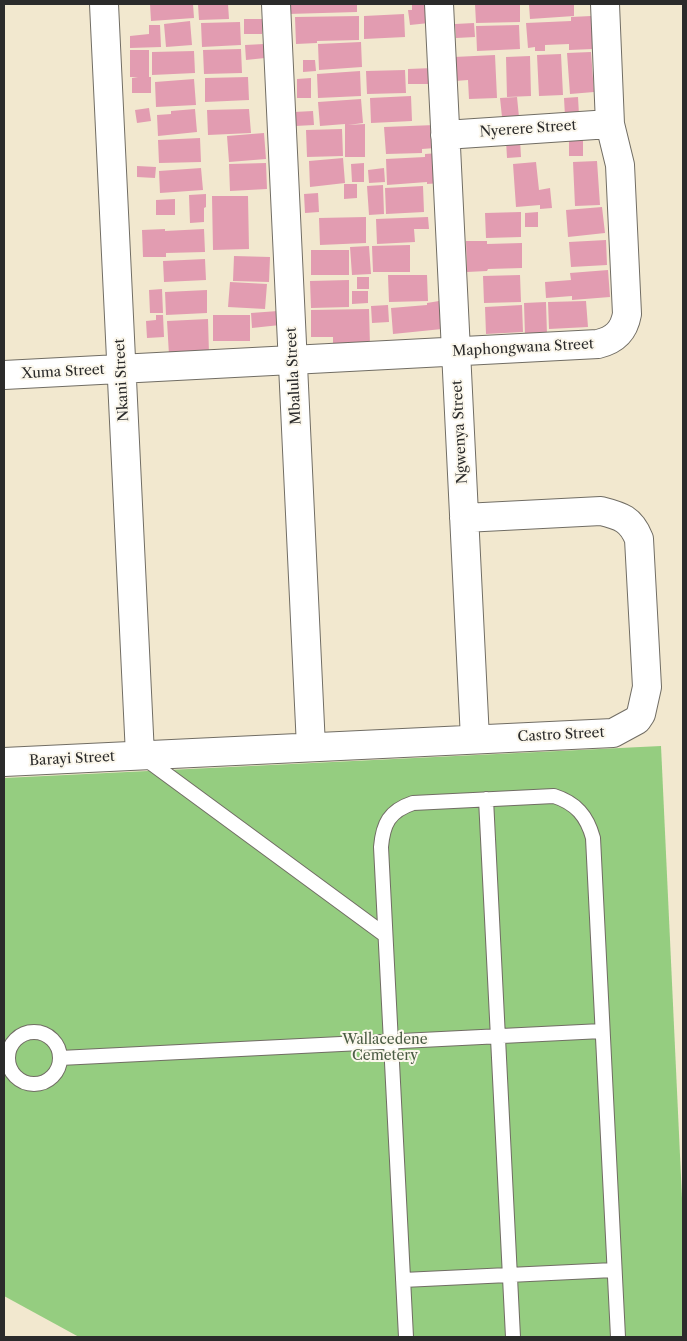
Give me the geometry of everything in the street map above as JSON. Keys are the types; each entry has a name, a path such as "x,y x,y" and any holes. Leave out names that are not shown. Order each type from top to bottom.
{"street":[{"name":"Nkani Street","path":"104,4 140,755"},
{"name":"Mbalula Street","path":"276,4 311,747"},
{"name":"Ngwenya Street","path":"439,4 475,740"},
{"name":"Maphongwana Street","path":"122,369 598,344 611,340 622,330 627,314 620,164 610,124 605,4"},
{"name":"Nyerere Street","path":"446,135 610,124"},
{"name":"Xuma Street","path":"4,375 122,369"},
{"name":"Castro Street","path":"140,755 613,732 637,720 641,714 647,687 639,540 636,530 628,521 617,515 601,511 464,518"},
{"name":"Barayi Street","path":"4,762 140,755"}],"lane":[{"path":"140,755 385,935"},
{"path":"406,1337 381,847 385,825 401,807 413,803 554,796 573,804 586,819 592,838 618,1337"},
{"path":"486,799 513,1337"},
{"path":"60,1058 602,1032"},
{"path":"39,1033 47,1036 55,1042 59,1050 58,1067 54,1075 47,1081 38,1084 21,1081 14,1075 10,1066 7,1047 22,1035 39,1033"},
{"path":"403,1280 614,1270"}],"green space":[{"name":"Wallacedene Cemetery","path":"661,746 683,1220 683,1337 79,1337 4,1296 4,778"}],"building":[{"path":"150,4 193,4 194,18 151,21"},
{"path":"198,4 228,4 229,19 199,20"},
{"path":"288,4 357,4 357,12 288,14"},
{"path":"412,4 430,4 429,23 410,25 408,10 412,10"},
{"path":"475,4 520,4 520,22 476,23"},
{"path":"529,4 574,4 574,16 530,19"},
{"path":"404,14 405,37 364,39 364,16"},
{"path":"359,16 359,40 317,41 317,43 296,44 295,17"},
{"path":"591,16 593,49 569,50 569,44 545,45 545,51 535,51 535,47 528,48 526,23 571,21 571,17"},
{"path":"244,19 263,19 262,34 244,34"},
{"path":"190,21 192,45 166,47 164,24"},
{"path":"240,22 241,45 202,47 201,23"},
{"path":"474,23 475,37 456,38 455,24"},
{"path":"149,25 160,25 161,47 130,48 130,36 149,34"},
{"path":"519,25 520,49 477,51 476,26"},
{"path":"361,42 362,67 319,70 318,44"},
{"path":"264,44 265,58 246,60 245,45"},
{"path":"241,49 242,73 204,74 203,50"},
{"path":"130,50 149,50 151,93 132,93 132,78 138,77 130,77"},
{"path":"194,51 195,73 152,75 152,52"},
{"path":"591,52 594,92 570,94 567,53"},
{"path":"561,54 563,95 539,96 537,55"},
{"path":"495,55 497,98 469,99 468,80 455,81 454,57"},
{"path":"530,56 531,96 507,97 506,57"},
{"path":"303,60 315,60 316,71 303,72"},
{"path":"433,68 433,84 408,84 408,69"},
{"path":"405,70 406,93 367,94 366,71"},
{"path":"360,71 361,96 318,98 317,74"},
{"path":"248,77 249,100 205,102 205,78"},
{"path":"311,78 311,98 297,98 297,79"},
{"path":"194,79 196,105 156,107 155,82"},
{"path":"411,96 412,121 371,123 370,98"},
{"path":"517,97 519,117 502,117 500,98"},
{"path":"578,97 579,115 565,116 564,98"},
{"path":"361,99 363,123 348,125 365,124 365,157 345,157 345,124 320,126 318,102"},
{"path":"149,108 151,121 137,123 135,110"},
{"path":"195,109 197,132 158,136 157,115 171,114 171,111"},
{"path":"249,109 251,133 208,135 207,110"},
{"path":"313,111 314,125 295,126 294,112"},
{"path":"435,125 435,148 422,149 422,153 386,154 384,127"},
{"path":"342,129 343,156 307,157 306,130"},
{"path":"264,133 266,159 229,162 227,136"},
{"path":"200,138 201,162 159,163 158,140"},
{"path":"506,140 520,140 521,157 507,158"},
{"path":"569,140 583,140 583,156 569,156"},
{"path":"439,153 441,183 427,184 427,182 387,185 386,159 425,157 425,154"},
{"path":"343,158 345,183 310,187 309,161"},
{"path":"597,161 600,205 575,206 573,162"},
{"path":"536,162 539,190 550,188 552,208 540,209 540,205 516,207 513,164"},
{"path":"266,163 267,189 230,191 229,164"},
{"path":"364,163 364,182 352,182 351,164"},
{"path":"137,166 156,167 155,178 137,177"},
{"path":"201,168 203,190 160,193 159,171"},
{"path":"384,168 385,182 369,183 368,170"},
{"path":"344,184 357,184 357,198 344,199"},
{"path":"383,185 384,214 369,215 367,186"},
{"path":"423,186 424,212 386,214 385,188"},
{"path":"318,193 319,212 305,213 304,194"},
{"path":"206,194 204,222 190,223 189,195"},
{"path":"212,196 248,196 249,249 213,250"},
{"path":"175,199 175,215 156,215 156,200"},
{"path":"602,207 605,233 568,237 566,210"},
{"path":"521,212 521,237 486,238 485,213"},
{"path":"538,212 538,227 525,227 525,213"},
{"path":"366,217 366,243 320,245 319,218"},
{"path":"428,217 429,229 414,229 415,242 377,244 376,219"},
{"path":"165,229 165,231 204,229 205,252 166,253 166,257 143,257 142,230"},
{"path":"606,240 607,265 571,267 569,242"},
{"path":"466,241 487,241 487,244 522,243 522,268 467,272"},
{"path":"410,245 410,272 373,272 372,246"},
{"path":"369,246 371,274 352,275 350,247"},
{"path":"311,250 349,250 349,275 311,275"},
{"path":"234,256 270,257 269,282 233,281"},
{"path":"205,259 206,280 164,282 163,261"},
{"path":"608,270 610,297 572,300 572,296 546,298 545,282 571,280 570,273"},
{"path":"388,275 427,275 428,301 389,302"},
{"path":"520,275 521,302 484,303 483,276"},
{"path":"357,277 369,277 369,289 357,289"},
{"path":"349,280 349,307 311,308 310,281"},
{"path":"230,282 267,284 265,309 228,307"},
{"path":"162,289 163,313 150,313 149,290"},
{"path":"207,290 207,313 166,315 165,292"},
{"path":"352,291 368,291 368,303 352,304"},
{"path":"439,301 442,329 393,334 391,308 427,305 427,303"},
{"path":"586,301 588,327 549,329 548,302"},
{"path":"546,302 547,335 525,336 524,303"},
{"path":"388,305 389,322 372,323 371,306"},
{"path":"522,305 523,332 486,334 485,307"},
{"path":"369,309 370,346 333,347 333,337 311,337 311,310"},
{"path":"278,311 280,325 252,328 251,313"},
{"path":"156,315 163,315 164,337 147,338 146,321 156,320"},
{"path":"213,315 250,315 250,341 213,341"},
{"path":"208,319 209,354 169,355 167,321"}]}
